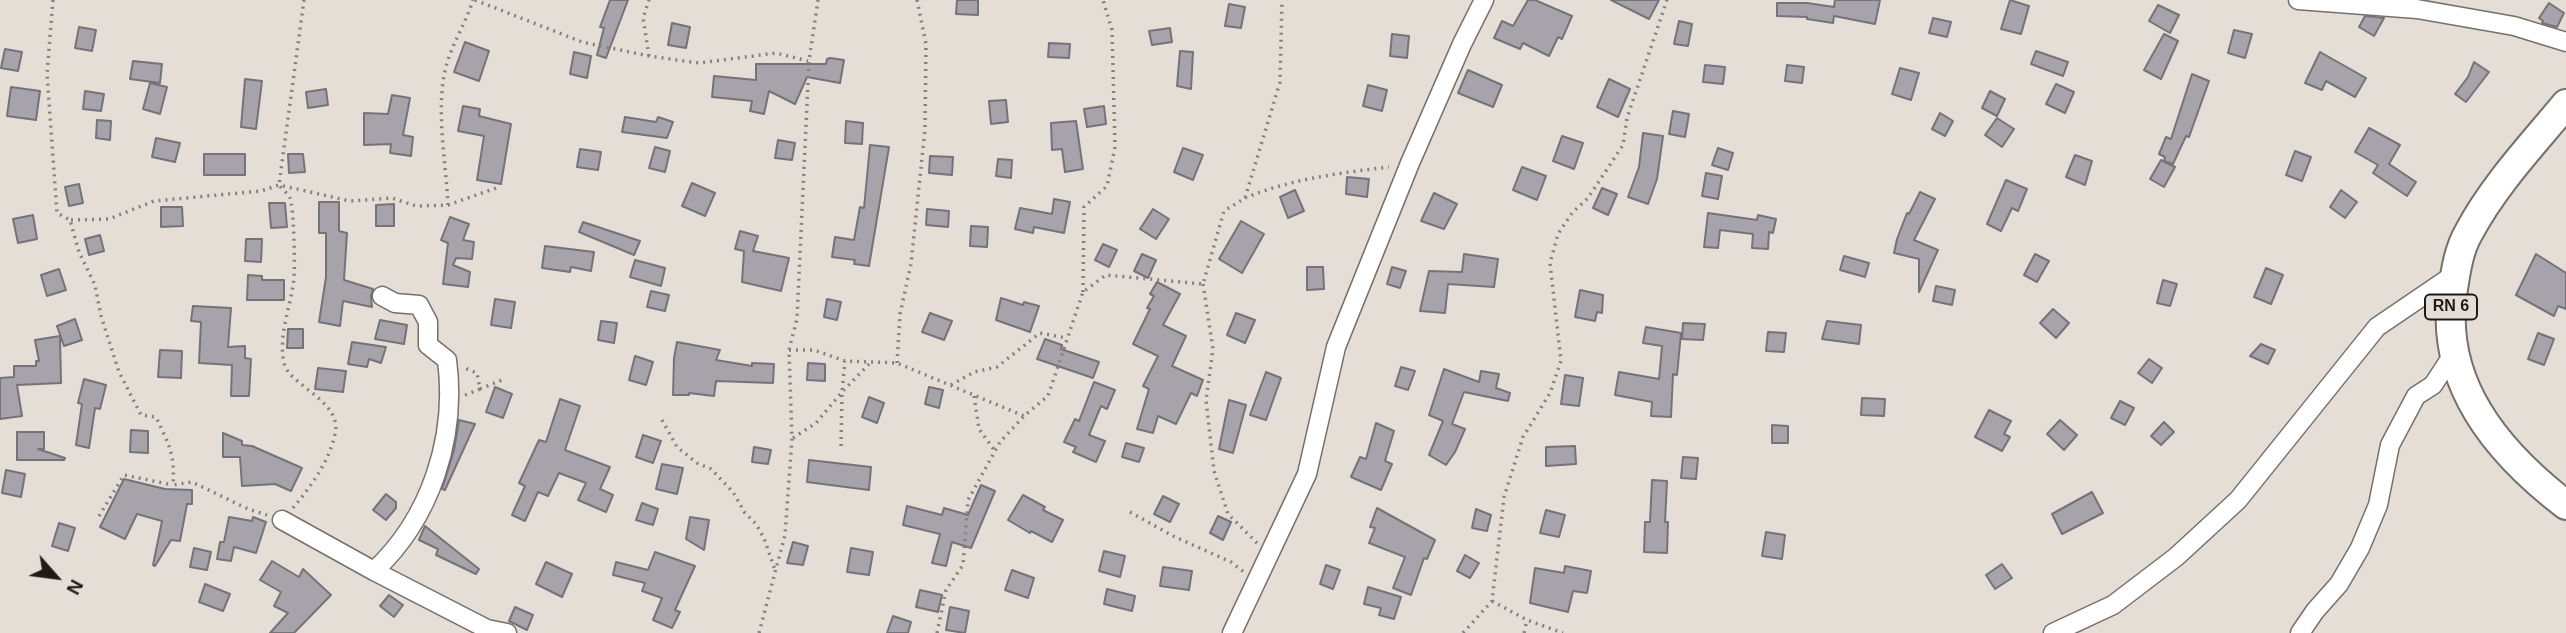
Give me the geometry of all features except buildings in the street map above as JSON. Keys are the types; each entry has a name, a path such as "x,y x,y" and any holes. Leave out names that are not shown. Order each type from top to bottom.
{"main road":[{"name":"RN 6","path":"2566,104 2487,203 2468,234 2455,274 2451,300 2454,353 2475,409 2496,441 2535,481 2566,505"}],"street":[{"path":"1232,633 1307,474 1336,347 1410,163 1484,0"},
{"path":"2298,0 2417,9 2514,26 2566,42"},
{"path":"2053,633 2113,605 2176,557 2238,500 2378,327 2455,274"},
{"path":"374,571 393,554 423,509 440,463 447,433 451,391 447,360 428,345 428,322 419,305 396,303 382,296"},
{"path":"2300,633 2339,584 2360,548 2378,505 2390,445 2416,396 2433,385 2454,353"},
{"path":"282,520 487,629 503,632"}],"path":[{"path":"54,0 47,74 57,213 70,220 109,219 154,201 261,191 279,185 349,201 392,198 416,206 448,205 499,187"},
{"path":"99,516 124,475 173,485 192,482 248,509 282,520 315,481 336,432 333,416 313,391 296,380 285,366 283,332 294,278 290,198 279,185 304,0"},
{"path":"448,205 441,102 448,60 467,22 474,0 582,42 649,55 699,63 776,53 808,61"},
{"path":"649,0 643,18 649,55"},
{"path":"760,633 785,535 792,439 789,350 797,319 808,61 818,0"},
{"path":"897,363 900,314 911,264 925,129 926,44 917,0"},
{"path":"937,633 946,590 963,565 968,500 1000,442 1024,416 1048,396 1083,292 1084,207 1107,186 1115,147 1112,30 1103,0"},
{"path":"1245,198 1280,82 1282,0"},
{"path":"1463,633 1492,601 1504,497 1523,437 1550,393 1561,361 1550,264 1558,234 1588,198 1623,145 1627,118 1667,0"},
{"path":"1268,555 1228,514 1213,471 1206,400 1213,349 1203,284 1224,211 1269,188 1331,173 1410,163"},
{"path":"70,220 79,252 95,285 101,316 119,372 141,415 156,417 174,459 173,485"},
{"path":"1083,292 1106,275 1203,284"},
{"path":"951,385 974,372 997,367 1040,333 1068,338"},
{"path":"789,350 814,350 845,361 897,363 1024,416"},
{"path":"841,446 845,361"},
{"path":"792,439 816,423 842,391 871,362"},
{"path":"480,389 502,380"},
{"path":"974,395 979,429 995,451"},
{"path":"662,420 677,447 697,463 711,469 733,492 764,538 775,570"},
{"path":"1130,512 1173,536 1231,562 1256,583"},
{"path":"1492,601 1527,620 1563,633"},
{"path":"1524,633 1527,620"}]}
